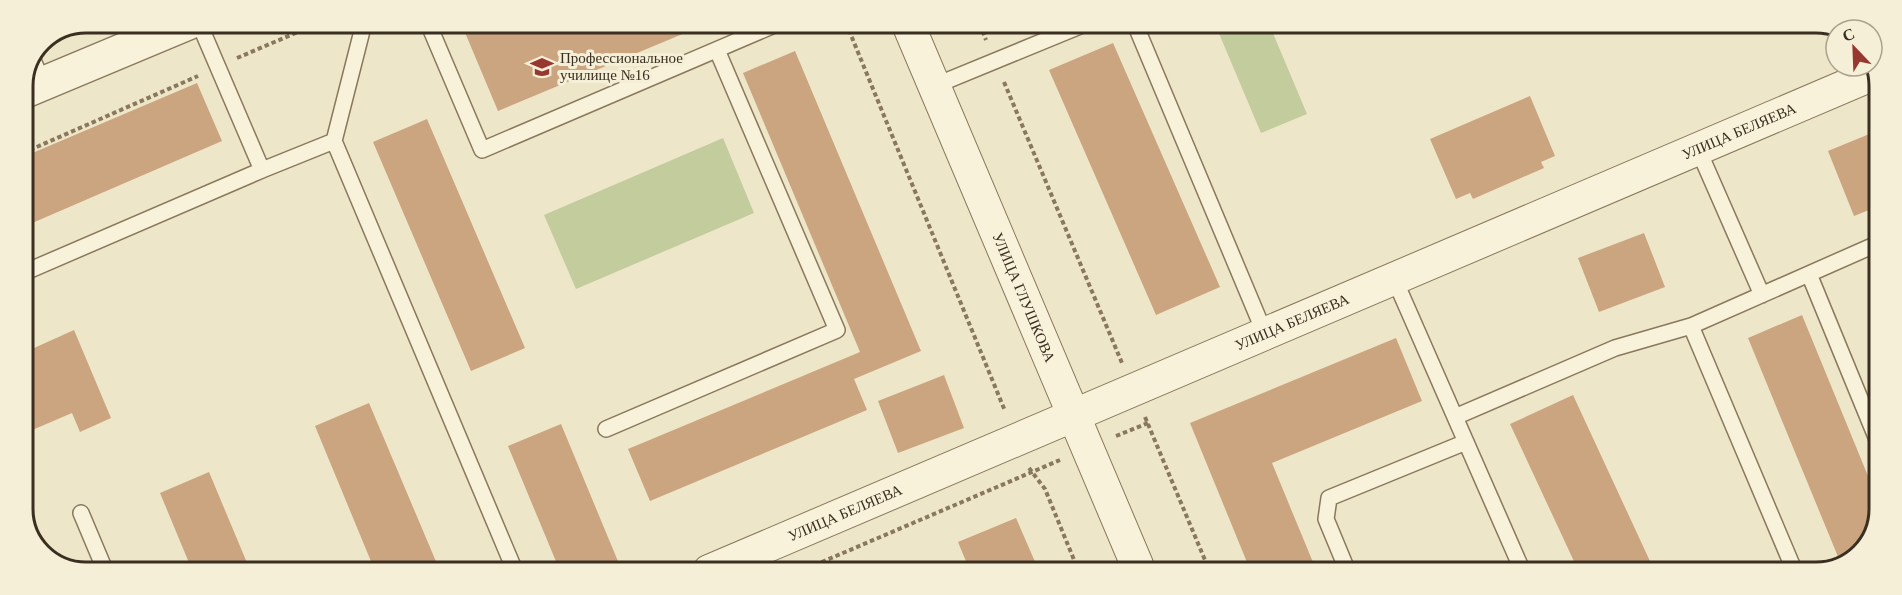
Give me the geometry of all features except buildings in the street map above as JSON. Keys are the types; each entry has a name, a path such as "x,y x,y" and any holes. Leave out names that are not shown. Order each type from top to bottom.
{"street":[{"path":"34,78 160,33"},
{"name":"УЛИЦА ГЛУШКОВА","path":"912,33 1136,562"},
{"name":"УЛИЦА БЕЛЯЕВА","path":"730,562 1864,78"}],"lane":[{"path":"203,33 262,170"},
{"path":"361,33 334,141 511,562"},
{"path":"432,33 483,150 756,33"},
{"path":"934,86 1063,33"},
{"path":"1139,33 1265,333"},
{"path":"606,429 837,330 717,50"},
{"path":"33,268 334,141"},
{"path":"1698,149 1762,295"},
{"path":"1455,417 1616,348 1691,326 1869,247"},
{"path":"1809,274 1869,419"},
{"path":"1394,278 1519,562"},
{"path":"1691,326 1792,562"},
{"path":"1344,562 1326,519 1329,498 1466,442"},
{"path":"81,513 102,562"}],"path":[{"path":"33,148 296,33"},
{"path":"850,33 1017,440 1031,472 1045,489 1075,562"},
{"path":"984,33 1206,562"},
{"path":"822,562 1148,423"}],"green space":[{"path":"1219,33 1273,33 1307,114 1261,133"},
{"path":"723,138 754,213 576,289 544,215"}],"place":[{"name":"Профессиональное училище №16","path":"542,67"}]}
